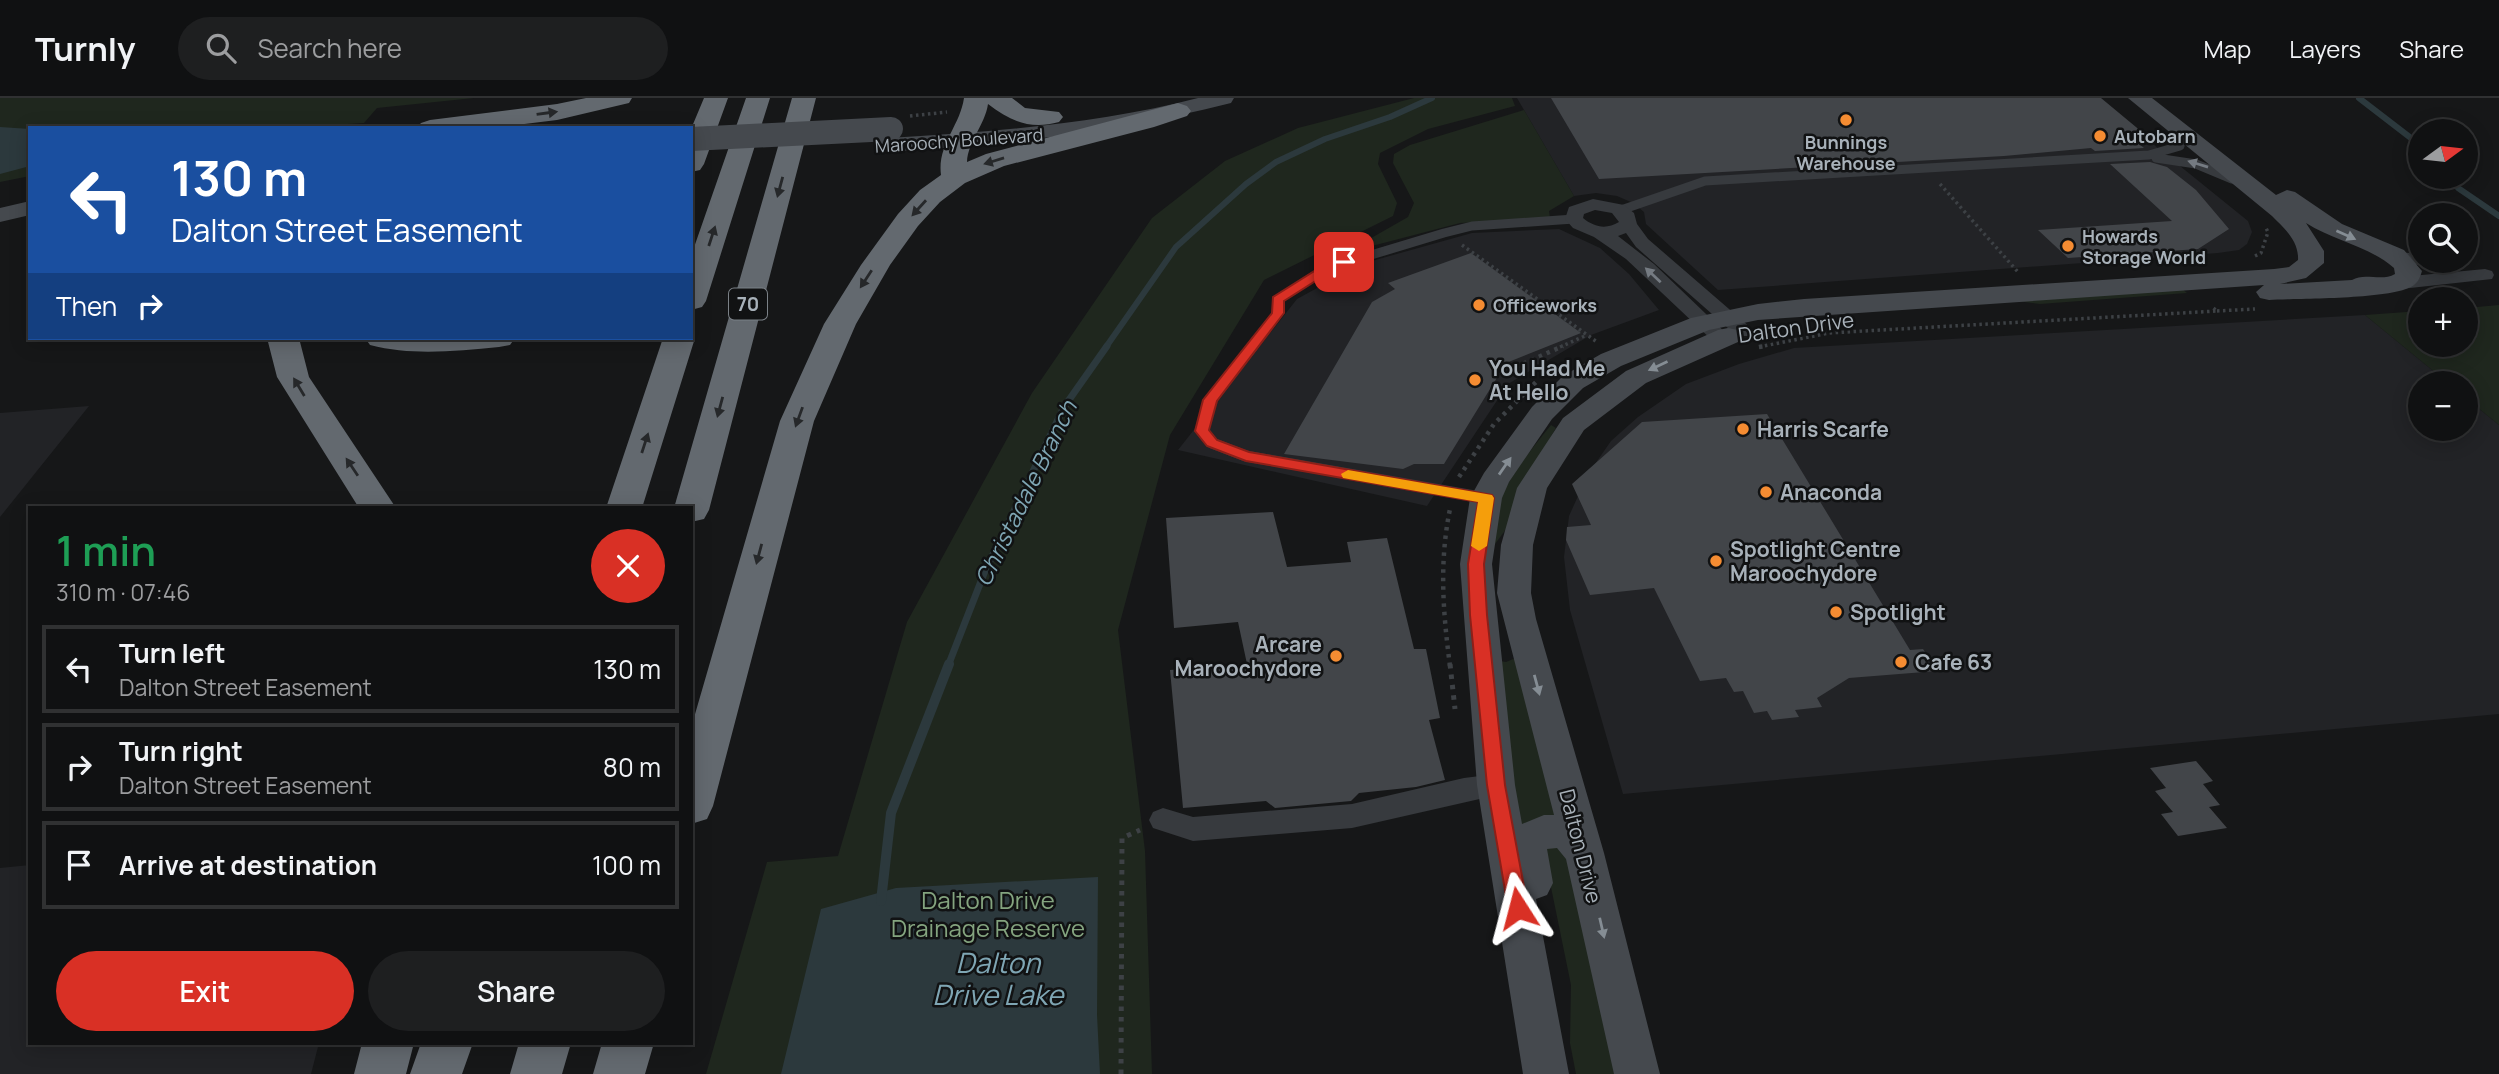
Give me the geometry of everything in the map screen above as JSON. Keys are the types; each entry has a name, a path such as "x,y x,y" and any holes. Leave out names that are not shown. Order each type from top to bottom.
{"highway":[{"path":"446,126 557,112 620,98"},
{"path":"693,159 716,98"},
{"path":"693,295 758,98"},
{"name":"70","path":"692,506 804,98"},
{"path":"955,177 952,165 962,133 976,110 976,98"},
{"path":"996,98 1018,115 1050,117"},
{"path":"693,799 788,449 812,382 846,313 889,246 930,196 955,177 995,160 1178,111"},
{"path":"283,340 293,377 377,506"},
{"path":"397,340 428,344 475,340"},
{"path":"625,506 678,340"},
{"path":"380,1074 387,1045"},
{"path":"436,1074 446,1045"},
{"path":"536,1074 544,1045"},
{"path":"619,1074 627,1045"}],"main road":[{"name":"Maroochy Boulevard","path":"962,133 1139,98"},
{"name":"Maroochy Boulevard","path":"693,156 889,137 1057,132 1178,111 1223,98"},
{"path":"2139,98 2259,193 2298,228 2317,262 2336,274 2364,283 2395,276"},
{"path":"2161,98 2313,217 2345,235 2395,276"},
{"name":"Maroochy Boulevard","path":"693,139 889,137"},
{"path":"0,199 28,192"},
{"path":"0,215 28,208"},
{"name":"Dalton Drive","path":"1542,1055 1496,785 1476,564 1486,498 1495,480 1542,413 1573,382 1611,360 1725,329 2274,276 2297,273 2307,268 2312,261 2311,254"},
{"name":"Dalton Drive","path":"1637,1074 1584,853 1514,593 1517,545 1532,488 1573,424 1636,377 1725,329 2395,276"},
{"path":"1479,615 1486,633 1494,640 1505,635 1499,590 1499,554 1517,545"},
{"path":"1542,1055 1550,973 1526,842 1544,831 1567,832 1584,853"}],"street":[{"path":"1624,217 1613,232 1599,232 1566,220 1586,205 1602,204 1624,217 1642,243 1725,329"},
{"path":"1599,232 1624,248 1725,329"},
{"path":"2395,276 2408,272"},
{"path":"2395,276 2484,275"},
{"path":"1163,820 1193,829 1352,816 1464,789 1496,785"}],"lane":[{"path":"1624,217 1705,181 2132,157 2168,151 2180,146 2182,133"},
{"path":"2132,157 2186,160 2209,167 2259,193"},
{"path":"1486,498 1246,456 1212,443 1202,431 1210,400 1278,313 1277,300 1328,268 1472,226 1566,220"}],"path":[{"path":"1926,169 2023,278"},
{"path":"2251,258 2261,253 2268,232 2263,222"},
{"path":"1458,241 1598,342"},
{"path":"1725,329 1784,340 1829,333 2217,311 2212,307"},
{"path":"1500,374 1588,335"},
{"path":"1121,1074 1122,838 1163,820"}],"shaded area":[{"path":"1517,98 2096,98 2248,221 2252,232 2247,244 2239,250 2218,253 1718,290 1646,224 1644,212 1633,203 1617,196 1596,193 1574,196"},
{"path":"1559,229 1600,248 1629,274 1659,310 1591,335 1508,384 1427,506 1178,450 1297,299 1361,264 1472,233"},
{"path":"2365,315 2408,350 2408,357 2416,357 2433,371 2408,371 2408,441 2478,441 2478,408 2499,425 2499,714 1623,794 1570,610 1564,557 1569,516 1588,474 1611,441 1638,417 1686,384 1739,364 1794,348"},
{"path":"89,406 0,517 0,413"},
{"path":"28,865 28,1045 318,1045 311,1074 0,1074 0,868"}],"green space":[{"path":"0,98 474,98 377,108 364,123 316,126 28,126 28,176 0,182"},
{"name":"Dalton Drive Drainage Reserve","path":"1414,98 1512,98 1515,106 1428,129 1380,153 1378,164 1397,203 1393,216 1264,280 1170,435 1118,630 1145,851 1152,1074 706,1074 767,862 838,856 907,622 1032,393 1152,218 1225,161 1298,128"},
{"path":"1524,110 1574,196 1549,211 1550,218 1460,223 1345,253 1408,217 1414,203 1393,163 1394,154 1410,145"},
{"path":"2179,286 2187,293 2040,304 1995,298"},
{"path":"2499,305 2499,425 2478,408 2478,371 2433,371 2416,357 2478,357 2478,307"},
{"path":"2408,312 2408,350 2365,315"},
{"path":"1551,425 1556,428 1533,467 1510,524 1492,548 1492,593 1486,562 1486,544 1495,510 1510,480"},
{"path":"1518,657 1561,822 1518,836 1494,660 1506,662"},
{"path":"1551,843 1563,845 1620,1074 1576,1074 1570,1043 1571,985 1544,853"}],"water":[{"path":"0,127 28,129 28,167 0,174"},
{"name":"Dalton Drive Lake","path":"1098,877 1097,1015 1100,1074 781,1074 821,909 896,888"}],"building":[{"name":"Bunnings Warehouse","path":"1551,98 2101,98 2154,142 2138,143 2144,148 2095,151 2091,148 2004,156 1599,179"},
{"path":"2150,162 2167,167 2196,190 2229,229 2198,249 2068,258 2038,230 2172,221 2110,164"},
{"path":"1471,253 1581,333 1506,363 1444,464 1414,464 1403,469 1284,454 1372,302 1395,289 1388,283"},
{"name":"Spotlight Centre Maroochydore","path":"1767,414 1910,650 1923,649 1937,671 1849,678 1817,698 1822,707 1795,710 1799,717 1772,720 1767,711 1754,713 1743,691 1734,692 1726,678 1700,681 1654,588 1590,595 1566,540 1567,527 1591,525 1572,484 1642,422"},
{"name":"Arcare Maroochydore","path":"1273,512 1287,567 1351,562 1347,542 1387,538 1414,649 1426,649 1440,718 1429,720 1445,780 1416,787 1359,793 1351,801 1275,808 1266,801 1183,808 1170,670 1247,664 1238,622 1174,628 1166,518"},
{"path":"2196,761 2213,781 2203,784 2220,805 2209,807 2227,828 2178,836 2161,814 2173,812 2155,791 2166,788 2150,768"}],"waterway":[{"name":"Christadale Branch","path":"1106,347 1176,247 1246,184 1276,162 1325,139 1390,117 1432,98"},
{"path":"2359,98 2408,136"},
{"path":"2459,189 2499,216"},
{"name":"Christadale Branch","path":"948,666 985,571 1064,407 1107,346"},
{"name":"Christadale Branch","path":"881,901 891,813 949,664"}],"slow traffic":[{"path":"1348,474 1486,498 1479,546"}],"place":[{"name":"Bunnings Warehouse","path":"1846,120"},
{"name":"Autobarn","path":"2100,136"},
{"name":"Howards Storage World","path":"2068,246"},
{"name":"Officeworks","path":"1479,305"},
{"name":"You Had Me At Hello","path":"1475,380"},
{"name":"Harris Scarfe","path":"1743,429"},
{"name":"Anaconda","path":"1766,492"},
{"name":"Spotlight Centre Maroochydore","path":"1716,561"},
{"name":"Spotlight","path":"1836,612"},
{"name":"Arcare Maroochydore","path":"1336,656"},
{"name":"Cafe 63","path":"1901,662"}],"route":[{"path":"1344,262 1328,268 1277,300 1278,313 1210,400 1202,431 1212,443 1246,456 1486,498 1476,564 1479,615 1496,785 1518,908"}]}
